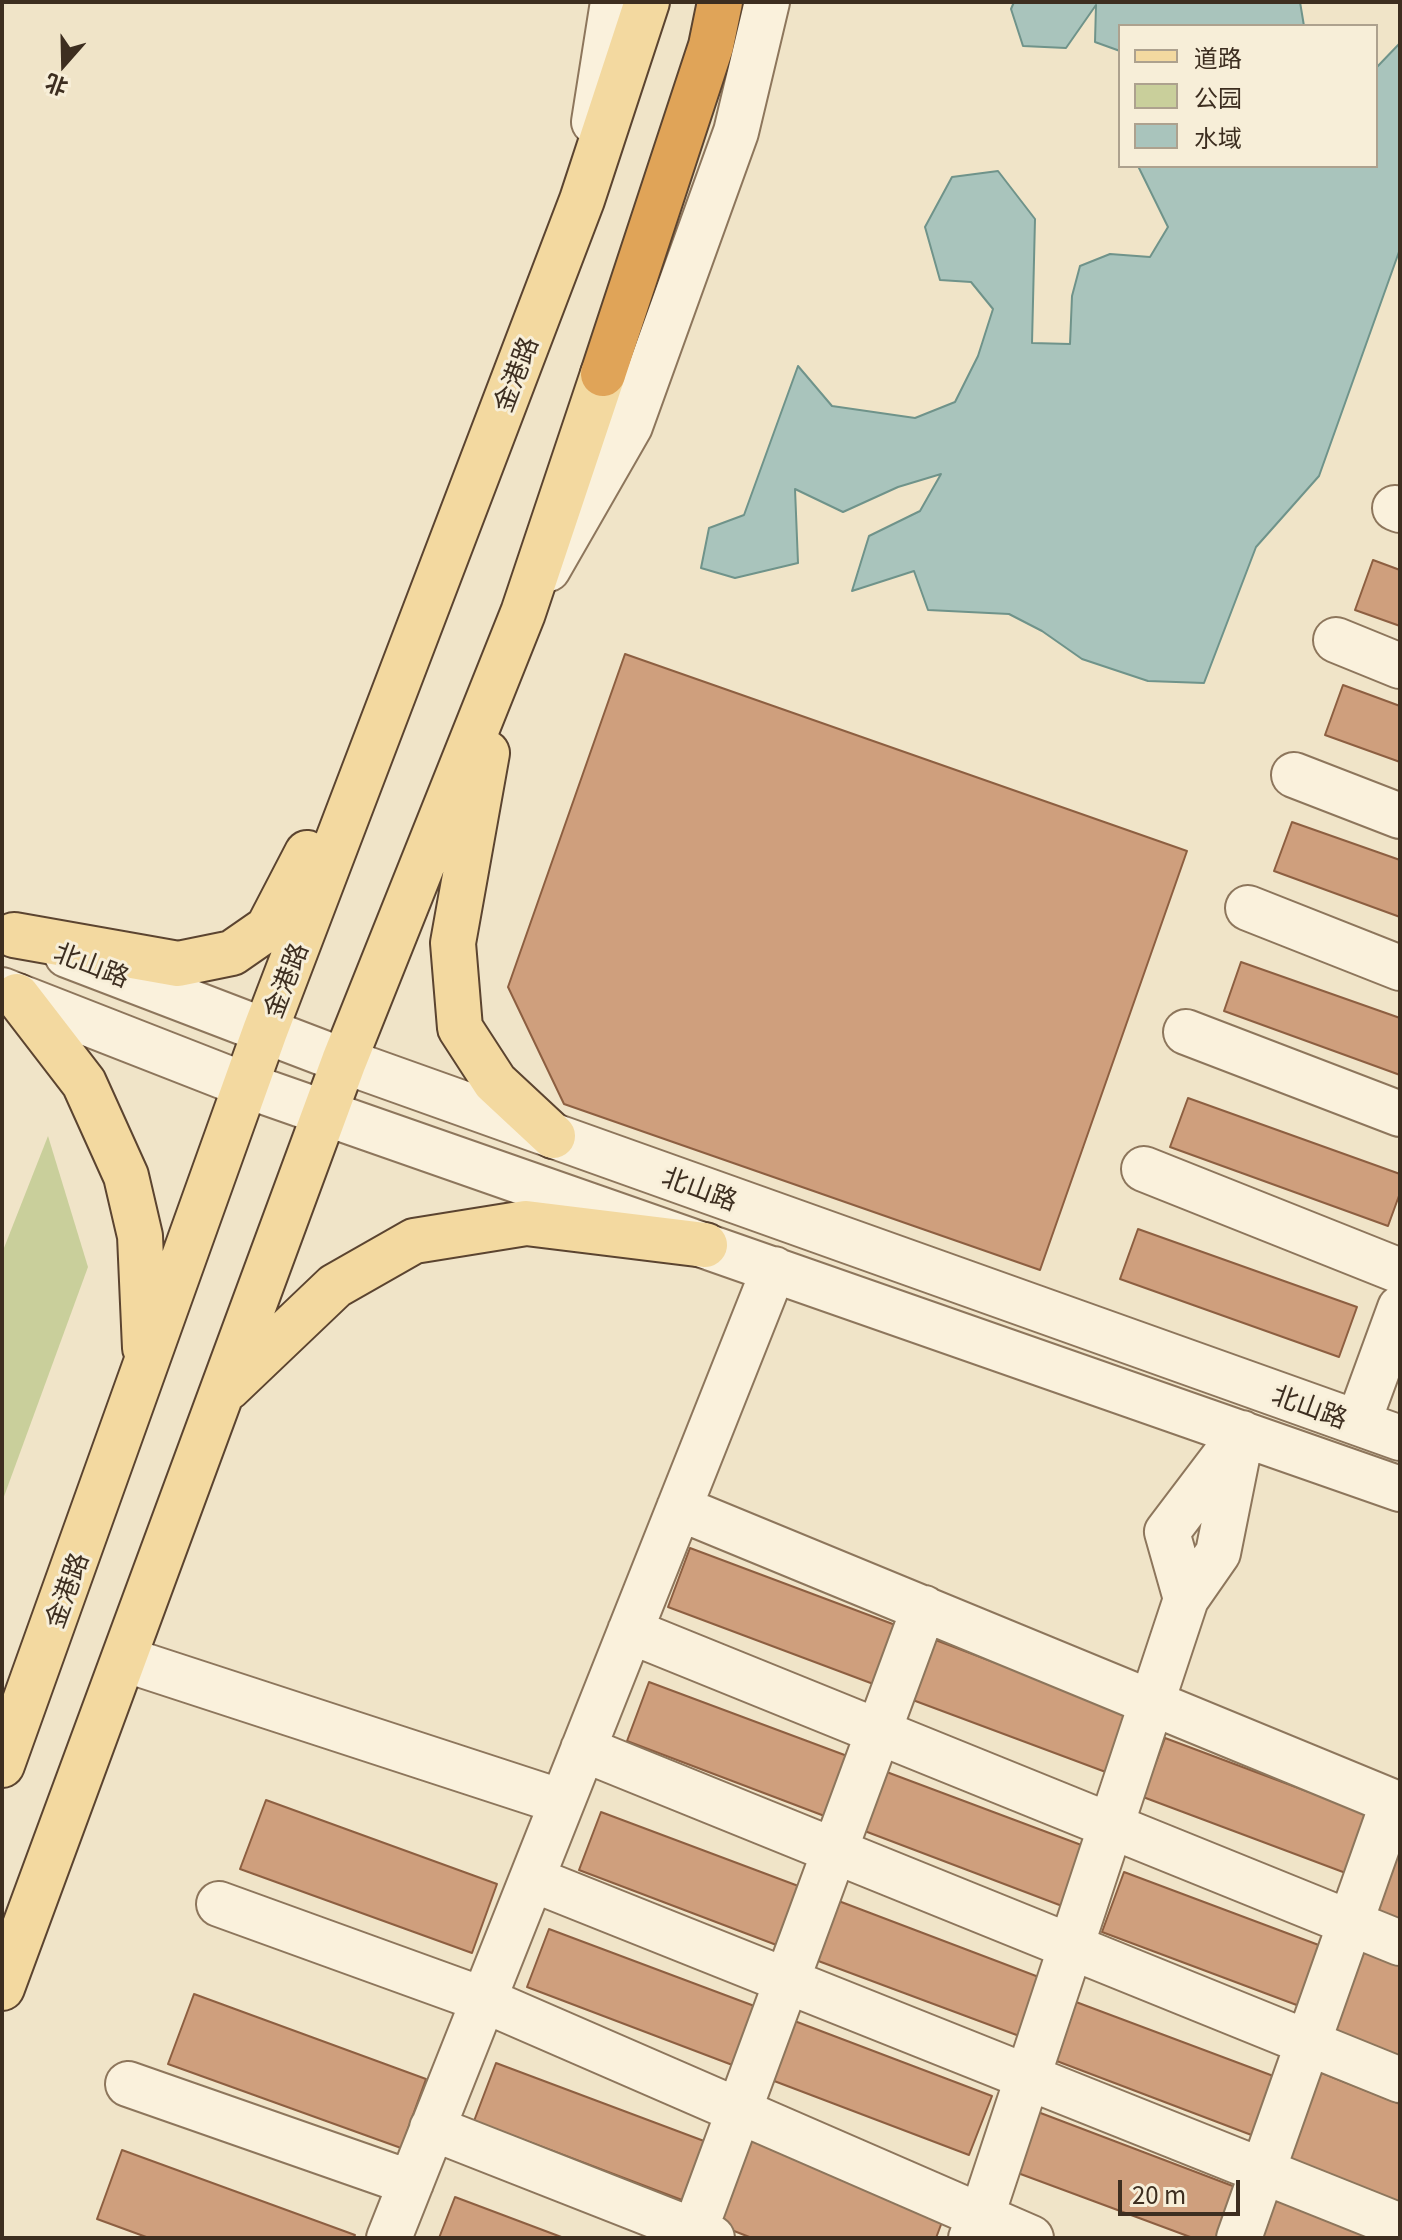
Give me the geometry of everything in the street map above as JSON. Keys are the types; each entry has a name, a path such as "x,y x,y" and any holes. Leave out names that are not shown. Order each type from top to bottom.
{"highway":[{"path":"603,374 711,46 720,2"}],"main road":[{"name":"金港路","path":"2,1765 265,1031 582,200 647,2"},
{"path":"2,1988 344,1061 523,613 603,374"},
{"path":"8,932 178,964 232,953 268,928 410,651"},
{"path":"503,664 453,943 460,1028 495,1082 553,1136"},
{"path":"9,993 84,1083 126,1176 140,1236 145,1370"},
{"path":"221,1395 335,1286 414,1241 526,1223 705,1245"}],"street":[{"name":"金港路","path":"582,200 613,2"},
{"path":"523,613 630,426 736,132 767,2"},
{"path":"1336,640 1400,666"},
{"path":"1294,775 1400,816"},
{"path":"1248,908 1400,968"},
{"name":"北山路","path":"8,932 344,1061 1400,1438"},
{"name":"北山路","path":"9,993 245,1085 1400,1489"},
{"path":"1186,1032 1400,1114"},
{"path":"1144,1169 1400,1271"},
{"path":"389,2238 774,1269"},
{"path":"1358,1423 1400,1308"},
{"path":"976,2227 1186,1599 1218,1553 1242,1433"},
{"path":"679,1508 1396,1803 1350,1923 1239,2238"},
{"path":"432,2128 699,2236 739,2111 924,1608"},
{"path":"630,1631 1400,1943"},
{"path":"124,1659 562,1802"},
{"path":"583,1749 1400,2080"},
{"path":"532,1879 1400,2226"},
{"path":"219,1904 484,2000 739,2111 976,2227 1031,2238"},
{"path":"128,2084 411,2183"}],"green space":[{"path":"48,1136 88,1267 2,1502 2,1253"}],"water":[{"path":"1014,2 1300,2 1304,24 1118,24 1118,50 1095,42 1096,5 1066,48 1023,46 1011,9"},
{"path":"1400,43 1400,249 1319,476 1256,547 1204,683 1148,681 1082,659 1042,631 1009,614 928,610 914,571 852,591 869,536 920,511 941,474 898,487 843,512 795,489 798,563 735,578 701,568 709,528 744,515 798,366 832,406 915,418 955,402 978,356 993,309 971,282 940,280 925,227 952,177 998,171 1035,219 1032,343 1070,344 1072,296 1080,266 1110,254 1150,257 1168,227 1139,168 1378,168 1378,66"}],"building":[{"path":"1373,560 1400,570 1400,626 1355,610"},
{"path":"625,654 1187,851 1040,1270 564,1104 508,987"},
{"path":"1343,685 1400,706 1400,762 1325,735"},
{"path":"1292,822 1400,860 1400,917 1274,871"},
{"path":"1241,962 1400,1018 1400,1075 1224,1011"},
{"path":"1188,1098 1400,1174 1400,1193 1388,1226 1170,1147"},
{"path":"1138,1229 1357,1307 1339,1357 1120,1279"},
{"path":"690,1548 898,1626 876,1685 668,1607"},
{"path":"925,1636 1133,1715 1111,1774 902,1696"},
{"path":"649,1682 858,1760 835,1820 627,1741"},
{"path":"1165,1738 1373,1816 1351,1875 1143,1797"},
{"path":"884,1771 1092,1849 1070,1909 862,1830"},
{"path":"266,1800 497,1884 472,1953 240,1869"},
{"path":"601,1812 809,1890 787,1949 579,1870"},
{"path":"1400,1827 1400,1925 1367,1912"},
{"path":"1124,1872 1332,1950 1310,2010 1102,1932"},
{"path":"836,1900 1044,1979 1022,2037 813,1959"},
{"path":"549,1929 757,2007 735,2066 527,1987"},
{"path":"1357,1948 1400,1965 1400,2065 1323,2034"},
{"path":"194,1994 426,2079 401,2148 168,2064"},
{"path":"1076,2002 1284,2080 1262,2139 1054,2060"},
{"path":"784,2017 992,2096 969,2155 761,2076"},
{"path":"496,2063 704,2141 682,2200 474,2121"},
{"path":"1309,2068 1400,2104 1400,2204 1275,2154"},
{"path":"1030,2109 1238,2188 1220,2238 1193,2238 1007,2169"},
{"path":"750,2137 945,2214 936,2238 752,2238 716,2224"},
{"path":"122,2150 355,2235 353,2238 149,2238 97,2219"},
{"path":"1266,2189 1392,2238 1247,2238"},
{"path":"455,2197 564,2238 439,2238"}]}
